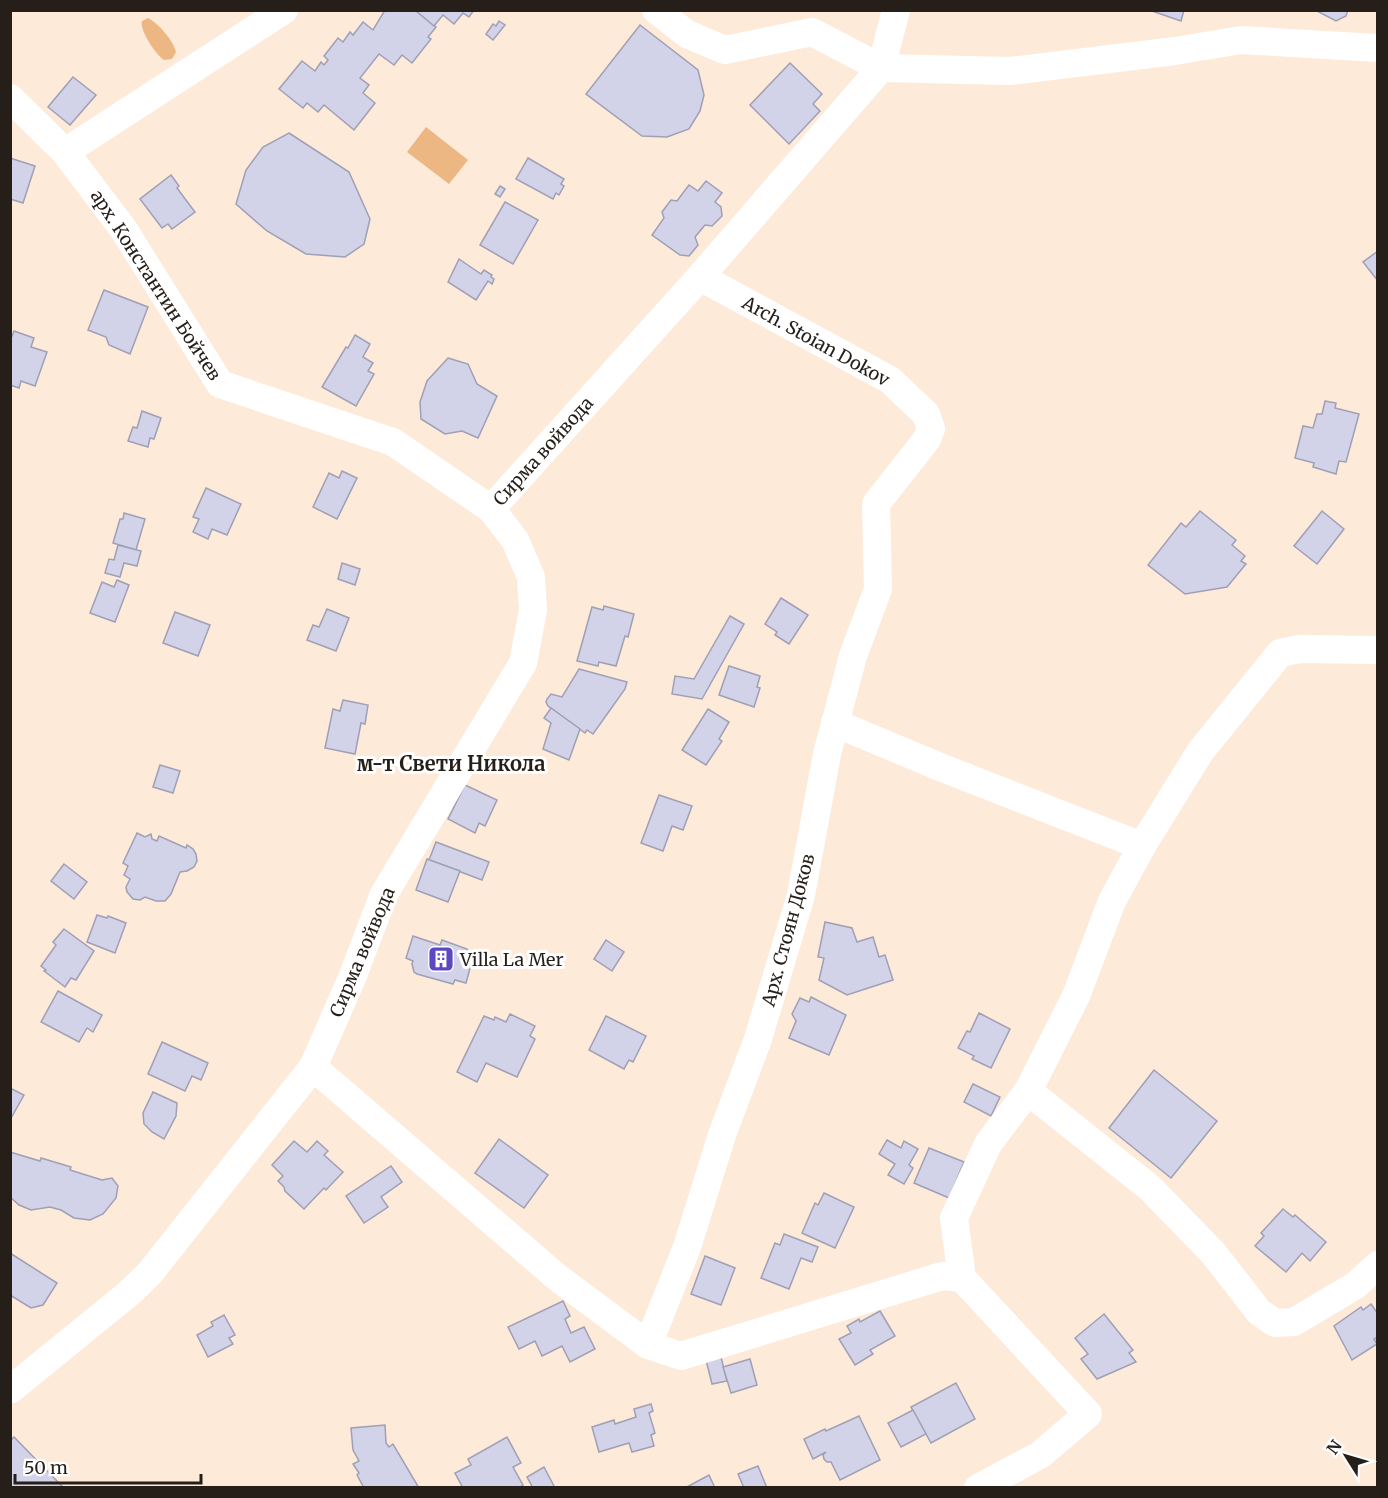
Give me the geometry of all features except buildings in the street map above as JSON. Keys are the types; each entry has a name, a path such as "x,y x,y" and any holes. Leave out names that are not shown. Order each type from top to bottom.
{"street":[{"path":"65,152 284,10"},
{"path":"656,10 687,34 726,50 812,32 881,68 1010,71 1175,51 1241,40 1377,48"},
{"name":"Сирма войвода","path":"10,1390 128,1294 149,1274 313,1067 352,978 384,894 523,663 533,610 531,577 515,540 491,509 700,277 881,68 896,10"},
{"name":"арх. Константин Бойчев","path":"10,98 65,152 124,230 220,384 393,442 491,509"},
{"name":"Arch. Stoian Dokov","path":"700,277 890,380 926,414 931,429 927,439 876,504"},
{"name":"Арх. Стоян Доков","path":"648,1344 687,1247 722,1135 758,1039 801,895 827,754 853,656 878,589 876,504"},
{"path":"978,1488 1040,1455 1088,1414 962,1278 954,1218 988,1144 1028,1091 1076,996 1112,901 1142,846 1200,752 1280,653 1299,649 1377,650"},
{"path":"835,723 1142,846"},
{"path":"313,1067 558,1278 648,1344 681,1356 942,1276 962,1278"},
{"path":"1028,1091 1150,1188 1214,1254 1259,1312 1275,1323 1294,1323 1356,1285 1377,1265"}],"shaded area":[{"path":"148,18 172,42 176,52 172,59 164,60 149,42 142,25 142,21"},
{"path":"426,127 468,160 449,184 407,152"}],"place":[{"name":"Villa La Mer","path":"441,959"}],"district":[{"name":"м-т Свети Никола","path":"451,763"}]}
